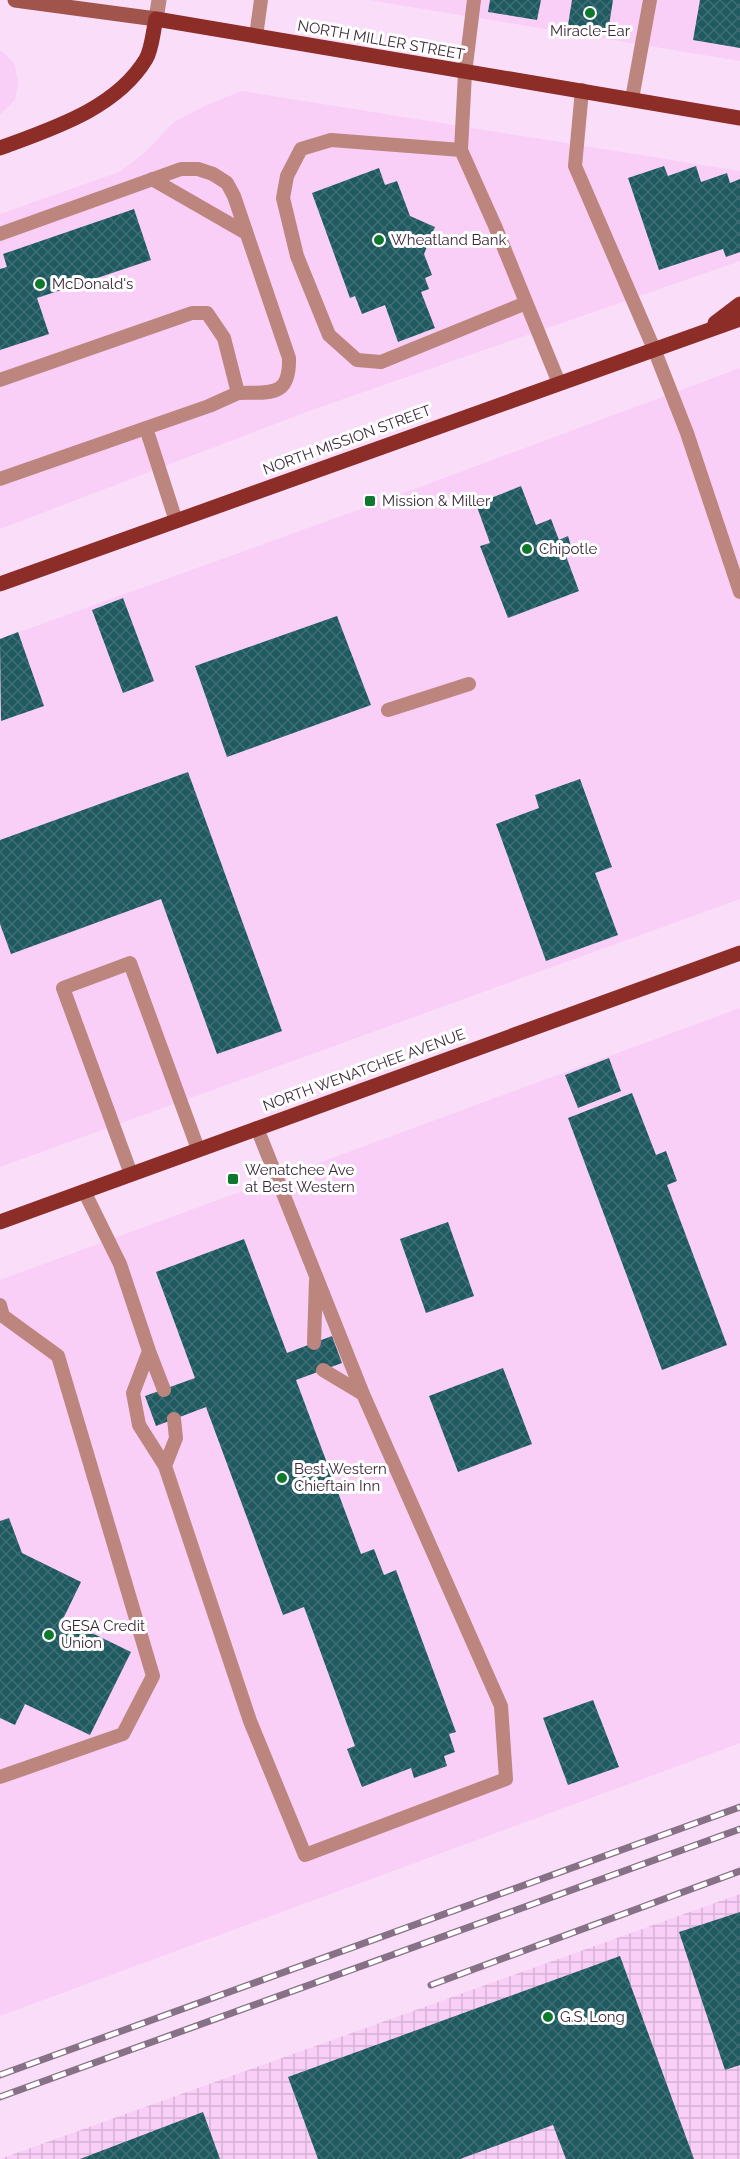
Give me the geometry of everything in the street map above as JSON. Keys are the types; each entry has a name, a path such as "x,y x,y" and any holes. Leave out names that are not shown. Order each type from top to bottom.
{"main road":[{"name":"NORTH MILLER STREET","path":"15,0 156,19 740,118"},
{"path":"0,148 64,124 121,91 147,58 156,19"},
{"name":"NORTH MISSION STREET","path":"705,331 740,304"},
{"name":"NORTH MISSION STREET","path":"0,584 740,319"},
{"name":"NORTH WENATCHEE AVENUE","path":"0,1222 740,953"}],"street":[{"path":"156,19 159,0"}],"lane":[{"path":"256,36 261,0"},
{"path":"474,0 465,73 461,150 559,383"},
{"path":"632,99 651,0"},
{"path":"582,90 575,166 687,432 740,592"},
{"path":"461,150 331,140 301,149 287,176 283,198 297,255 329,335 357,360 381,362 526,303"},
{"path":"0,234 181,169 198,169 213,174 227,183 234,196 289,358 290,374 284,385 274,392 238,393 209,406 0,479"},
{"path":"152,179 246,233"},
{"path":"0,380 192,313 207,314 224,338 238,393"},
{"path":"146,428 176,521"},
{"path":"388,710 469,684"},
{"path":"131,1174 63,988 130,963 198,1149"},
{"path":"148,1351 133,1393 140,1425 165,1466 250,1720 305,1855 506,1779 501,1706 363,1394 257,1128"},
{"path":"84,1191 120,1264 148,1351 164,1389"},
{"path":"314,1343 316,1275"},
{"path":"0,1305 3,1316 58,1356 153,1676 123,1734 0,1777"},
{"path":"323,1370 363,1394"},
{"path":"165,1466 176,1438 174,1419"}],"shaded area":[{"path":"369,0 740,0 740,61"},
{"path":"0,51 15,65 18,83 15,100 0,115"},
{"path":"242,91 740,171 740,261 312,410 0,529 0,214 119,172 143,154 174,122 209,104"},
{"path":"740,368 740,899 0,1167 0,639 369,506"},
{"path":"740,1008 740,1743 0,2016 0,1280"},
{"path":"740,1894 740,2159 0,2159"}],"building":[{"path":"490,0 541,0 537,20 488,12"},
{"name":"Miracle-Ear","path":"572,0 613,0 608,32 568,25"},
{"path":"700,0 740,0 740,48 693,40"},
{"path":"664,166 668,176 696,166 701,182 727,173 730,183 740,179 740,252 726,257 723,249 659,270 628,178"},
{"name":"Wheatland Bank","path":"379,168 385,185 397,181 410,216 435,227 424,254 432,275 425,278 429,289 421,292 435,328 398,342 385,305 362,314 355,296 350,298 312,193"},
{"name":"McDonald's","path":"134,209 151,260 37,298 49,334 0,350 0,269 7,267 3,254"},
{"name":"Chipotle","path":"521,486 536,525 551,519 559,540 568,536 573,553 566,556 579,591 508,618 480,546 490,543 476,504"},
{"path":"123,598 154,681 123,693 92,610"},
{"path":"337,616 371,705 227,757 195,666"},
{"path":"18,632 44,706 1,721 0,639"},
{"path":"188,772 282,1031 217,1054 161,899 11,954 0,924 0,840"},
{"path":"580,779 612,867 595,873 618,935 546,961 496,824 539,808 535,795"},
{"path":"609,1058 621,1091 578,1108 565,1075"},
{"path":"632,1093 656,1155 666,1151 677,1181 667,1185 727,1345 662,1370 568,1118"},
{"path":"448,1222 474,1296 426,1313 400,1239"},
{"name":"Best Western Chieftain Inn","path":"244,1239 287,1353 332,1336 342,1363 296,1380 361,1554 374,1549 384,1575 396,1570 456,1732 449,1734 455,1752 444,1756 447,1766 414,1778 411,1768 362,1787 347,1749 355,1746 304,1607 283,1615 206,1407 156,1426 145,1396 195,1378 156,1272"},
{"path":"503,1368 532,1444 458,1472 429,1396"},
{"name":"GESA Credit Union","path":"9,1518 22,1553 81,1582 63,1619 131,1652 90,1735 25,1704 15,1725 0,1718 0,1521"},
{"path":"593,1700 619,1767 568,1785 543,1718"},
{"path":"740,1912 740,2065 725,2070 679,1932"},
{"name":"G.S. Long","path":"620,1956 694,2159 566,2159 553,2125 460,2159 318,2159 288,2077"},
{"path":"203,2112 220,2159 80,2159"}],"railway":[{"path":"0,2075 740,1807"},
{"path":"0,2097 740,1829"},
{"path":"431,1985 740,1871"}],"place":[{"name":"Miracle-Ear","path":"590,13"},
{"name":"Wheatland Bank","path":"379,240"},
{"name":"McDonald's","path":"40,284"},
{"name":"Mission & Miller","path":"370,501"},
{"name":"Chipotle","path":"527,549"},
{"name":"Wenatchee Ave at Best Western","path":"233,1179"},
{"name":"Best Western Chieftain Inn","path":"282,1478"},
{"name":"GESA Credit Union","path":"49,1635"},
{"name":"G.S. Long","path":"548,2017"}]}
